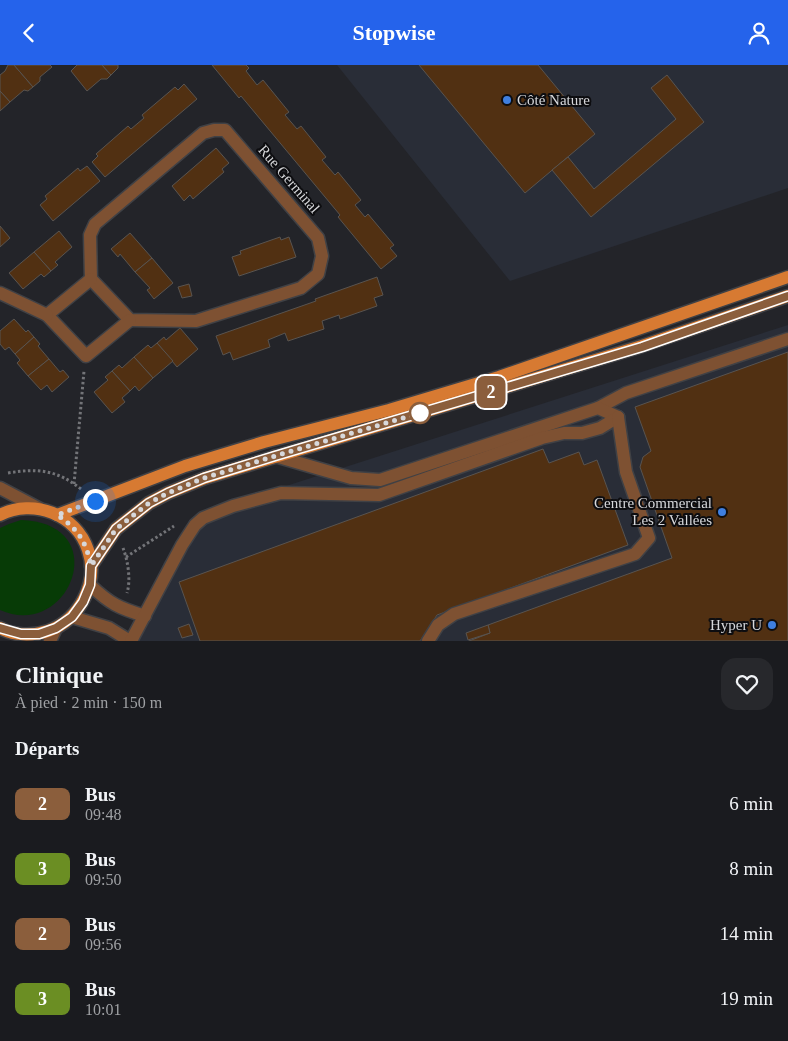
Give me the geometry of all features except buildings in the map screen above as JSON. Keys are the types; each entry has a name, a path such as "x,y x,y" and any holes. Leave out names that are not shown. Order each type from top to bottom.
{"main road":[{"path":"57,515 185,466 264,442 389,410 499,377 788,277"},
{"path":"91,566 116,529 149,503 204,478 642,347 788,297"},
{"path":"0,515 7,511 23,508 40,509 57,515 70,523 81,535 88,550 91,566 90,585 83,602 72,617 56,628 39,634 21,634 0,628"}],"street":[{"name":"Rue Germinal","path":"91,279 90,235 96,224 204,133 214,129 226,130 318,238 322,256 318,274 301,288 196,321 130,319"},
{"path":"0,293 47,315 86,356 130,319 91,279 47,315"},
{"path":"275,456 351,479 380,479 598,407 626,393 788,339"},
{"path":"598,407 618,417"},
{"path":"72,617 109,628 131,641 182,545 195,525 204,518 234,506 281,493 379,495 542,438 564,433 582,433 600,428 618,417"},
{"path":"428,641 438,625 454,614 635,554 649,538 626,472 618,417"},
{"path":"0,488 40,509"},
{"path":"90,585 105,599 123,609 145,616"},
{"path":"50,641 56,628"}],"path":[{"path":"74,484 86,356"}],"shaded area":[{"path":"337,65 788,65 788,188 510,281"},
{"path":"788,325 788,641 133,641 164,562 199,514"}],"green space":[{"path":"21,520 50,526 67,540 74,558 72,578 62,596 46,609 25,615 0,610 0,528"}],"bus line":[{"name":"2","path":"0,628 21,634 39,634 56,628 72,617 83,602 90,585 91,566 116,529 149,503 168,493 204,478 275,456 642,347 788,296"}],"place":[{"name":"Côté Nature","path":"507,100"},
{"name":"Centre Commercial Les 2 Vallées","path":"722,512"},
{"name":"Hyper U","path":"772,625"}],"route":[{"path":"95,501 57,515 70,523 81,535 88,550 91,566 116,529 149,503 168,493 204,478 420,413"}]}
